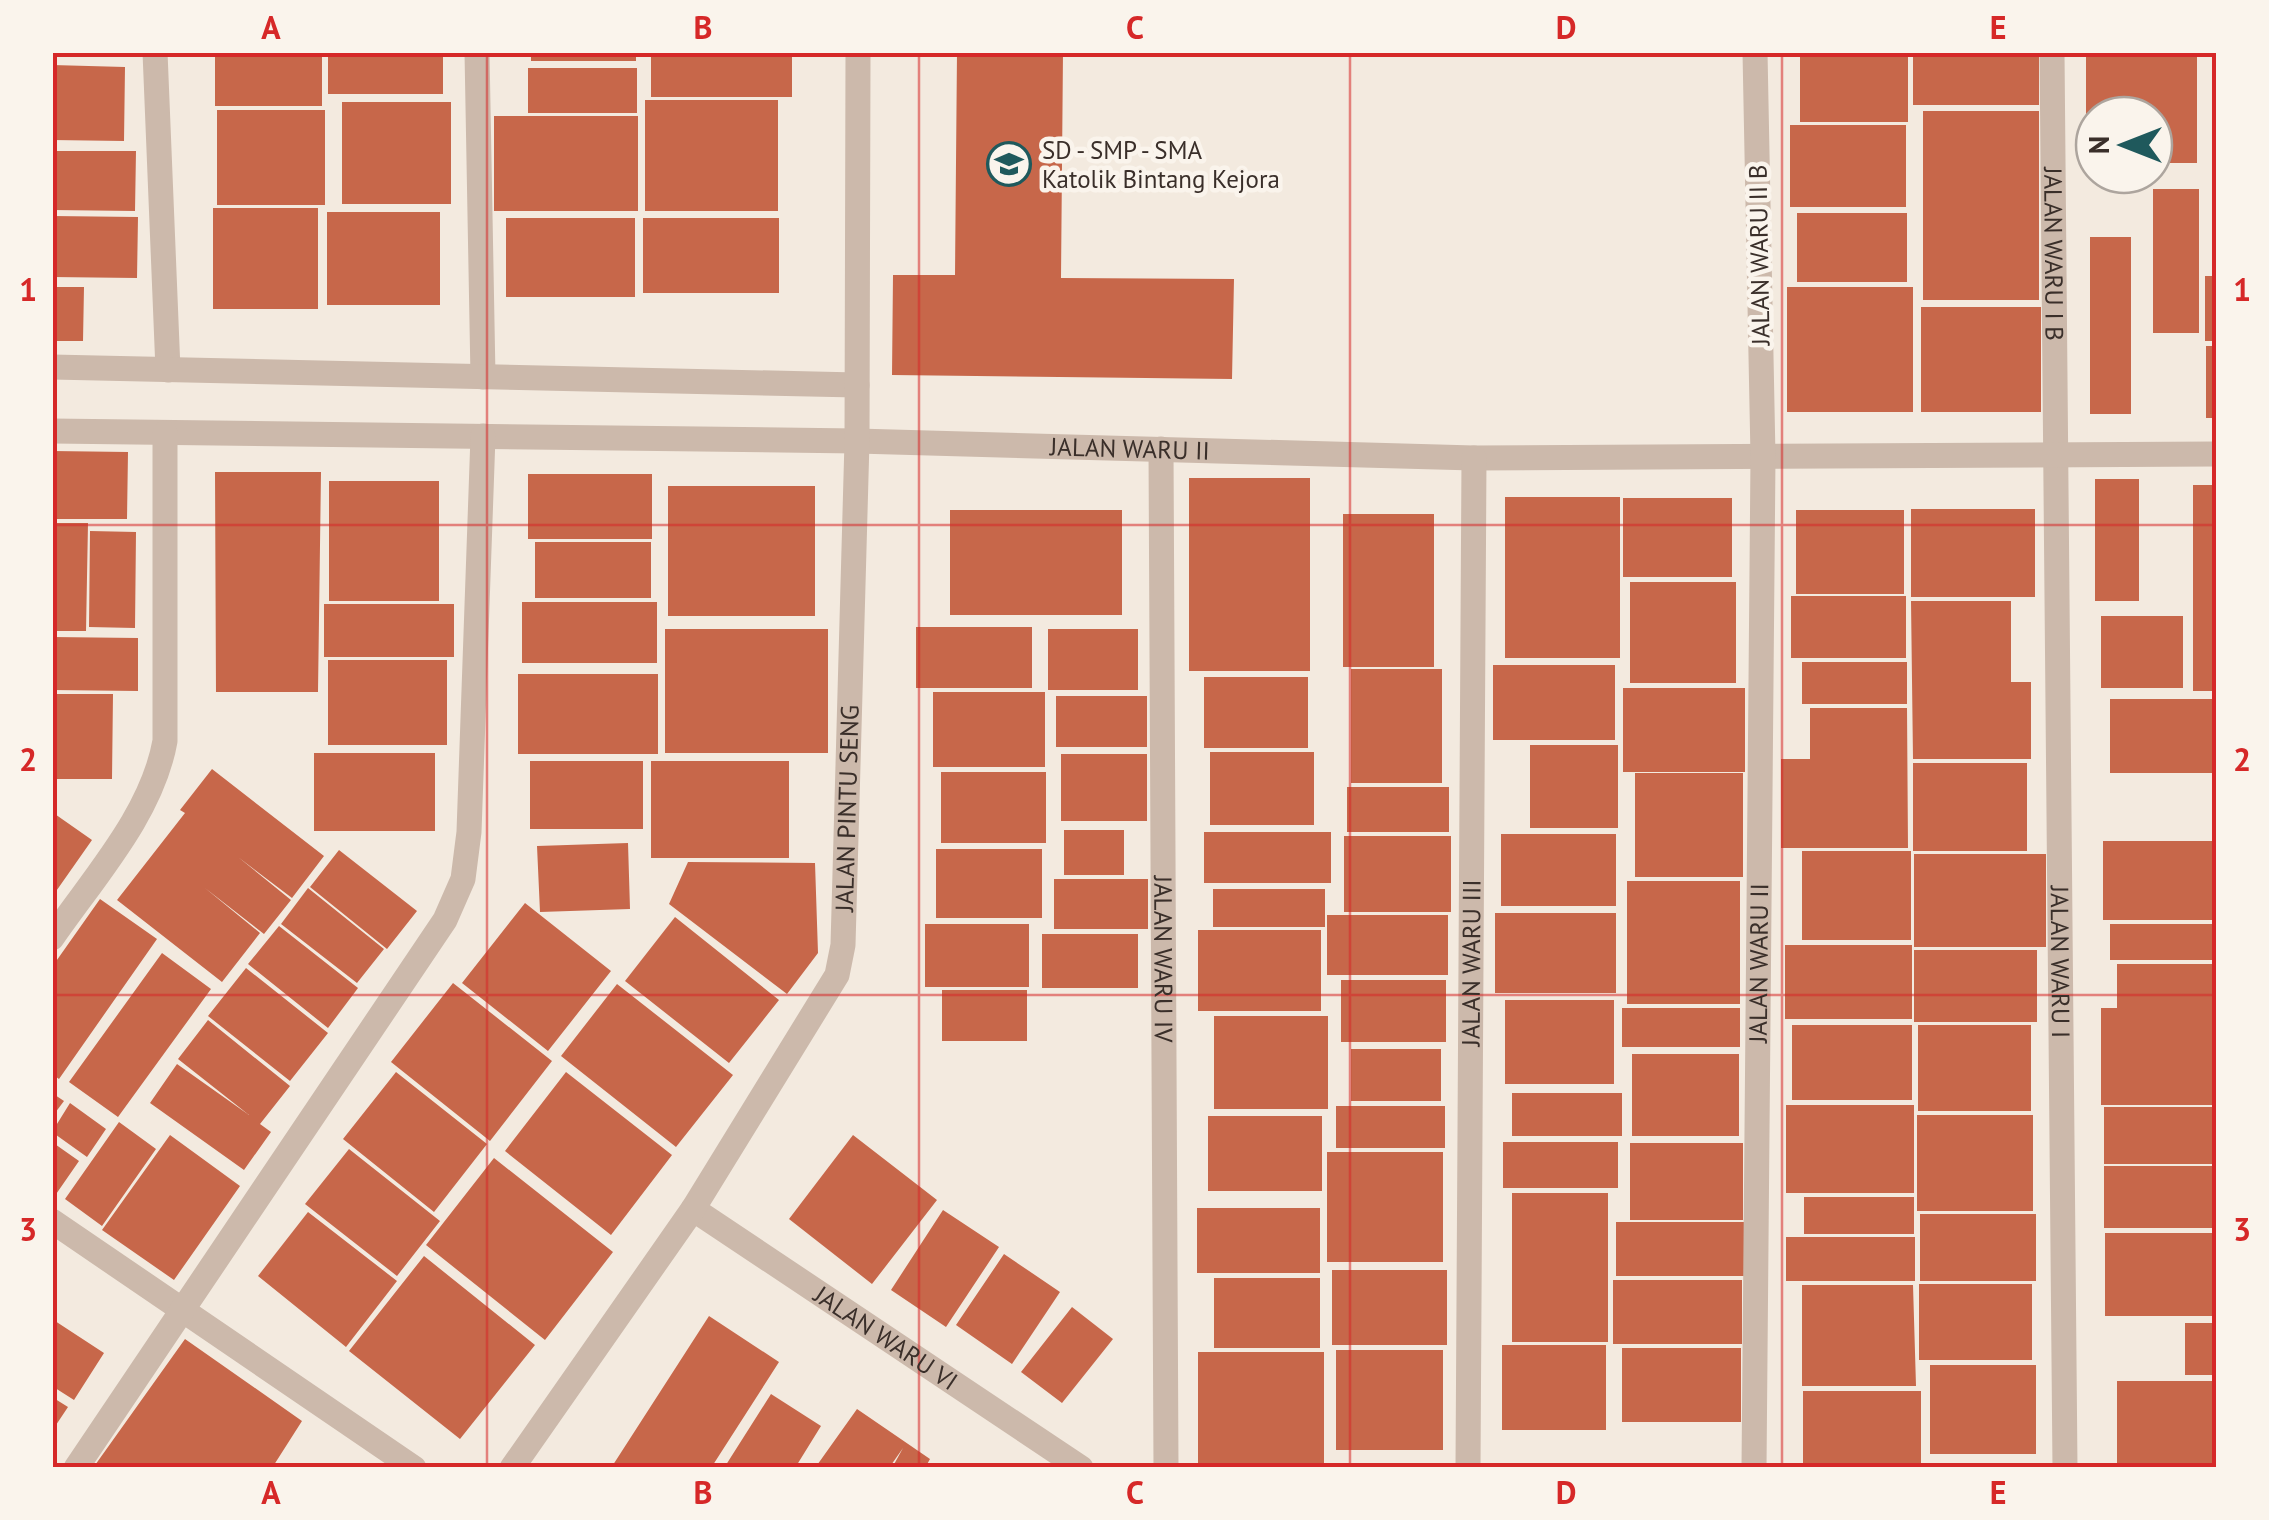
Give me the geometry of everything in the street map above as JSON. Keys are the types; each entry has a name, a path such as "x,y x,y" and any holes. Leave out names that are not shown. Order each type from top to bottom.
{"street":[{"path":"155,52 168,370"},
{"path":"476,52 484,377"},
{"name":"JALAN PINTU SENG","path":"512,1468 693,1209 824,1002 844,945 857,441 858,52"},
{"name":"JALAN WARU II B","path":"1755,52 1763,456"},
{"name":"JALAN WARU I B","path":"2052,52 2058,455"},
{"path":"52,368 857,385"},
{"name":"JALAN WARU II","path":"52,431 857,441 1474,458 2216,454"},
{"path":"52,938 145,802 159,772 165,741 165,432"},
{"path":"76,1468 445,920 463,880 471,794 482,436"},
{"name":"JALAN WARU IV","path":"1161,449 1166,1468"},
{"name":"JALAN WARU I","path":"2058,455 2066,1468"},
{"name":"JALAN WARU II","path":"1754,1468 1763,456"},
{"name":"JALAN WARU III","path":"1468,1468 1474,458"},
{"name":"JALAN WARU VI","path":"693,1209 1081,1468"},
{"path":"52,1222 414,1468"}],"building":[{"path":"215,52 322,52 322,106 215,106"},
{"path":"328,52 443,52 443,94 328,94"},
{"path":"531,52 636,52 636,61 531,61"},
{"path":"651,52 792,52 792,97 651,97"},
{"name":"SD - SMP - SMA Katolik Bintang Kejora","path":"957,52 1063,52 1061,278 1234,279 1232,379 892,375 893,275 955,275"},
{"path":"1800,52 1908,52 1908,122 1800,122"},
{"path":"1913,52 2039,52 2039,105 1913,105"},
{"path":"2086,52 2197,52 2197,163 2174,163 2174,95 2086,95"},
{"path":"52,65 125,67 124,141 52,140"},
{"path":"528,68 637,68 637,113 528,113"},
{"path":"645,100 778,100 778,211 645,211"},
{"path":"342,102 451,102 451,204 342,204"},
{"path":"217,110 325,110 325,205 217,205"},
{"path":"1923,111 2039,111 2039,300 1923,300"},
{"path":"494,116 638,116 638,211 494,211"},
{"path":"2212,124 2216,124 2216,184 2212,184"},
{"path":"1790,125 1906,125 1906,207 1790,207"},
{"path":"52,151 136,151 135,211 52,210"},
{"path":"2174,189 2199,189 2199,333 2153,333 2153,195 2174,195"},
{"path":"213,208 318,208 318,309 213,309"},
{"path":"327,212 440,212 440,305 327,305"},
{"path":"1797,213 1907,213 1907,282 1797,282"},
{"path":"52,216 138,217 137,278 52,277"},
{"path":"506,218 635,218 635,297 506,297"},
{"path":"643,218 779,218 779,293 643,293"},
{"path":"2090,237 2131,237 2131,414 2090,414"},
{"path":"2205,276 2216,276 2216,341 2205,341"},
{"path":"52,287 84,287 83,341 52,341"},
{"path":"1787,287 1913,287 1913,412 1787,412"},
{"path":"1921,307 2041,307 2041,412 1921,412"},
{"path":"2206,346 2216,346 2216,418 2206,418"},
{"path":"52,451 128,452 127,519 52,519"},
{"path":"215,472 321,472 318,692 216,692"},
{"path":"528,474 652,474 652,539 528,539"},
{"path":"1189,478 1310,478 1310,671 1189,671"},
{"path":"2095,479 2139,479 2139,601 2095,601"},
{"path":"329,481 439,481 439,601 329,601"},
{"path":"2193,485 2216,485 2216,691 2193,691"},
{"path":"668,486 815,486 815,616 668,616"},
{"path":"1505,497 1620,497 1620,658 1505,658"},
{"path":"1623,498 1732,498 1732,577 1623,577"},
{"path":"1911,509 2035,509 2035,597 1911,597"},
{"path":"950,510 1122,510 1122,615 950,615"},
{"path":"1796,510 1904,510 1904,594 1796,594"},
{"path":"1343,514 1434,514 1434,667 1343,667"},
{"path":"52,523 88,523 86,631 52,631"},
{"path":"90,531 136,532 135,628 89,627"},
{"path":"535,542 651,542 651,598 535,598"},
{"path":"1630,582 1736,582 1736,683 1630,683"},
{"path":"1791,596 1906,596 1906,658 1791,658"},
{"path":"1911,601 2011,601 2011,682 2031,682 2031,759 1913,759"},
{"path":"522,602 657,602 657,663 522,663"},
{"path":"324,604 454,604 454,657 324,657"},
{"path":"2101,616 2183,616 2183,688 2101,688"},
{"path":"916,627 1032,627 1032,688 916,688"},
{"path":"665,629 828,629 828,753 665,753"},
{"path":"1048,629 1138,629 1138,690 1048,690"},
{"path":"52,637 138,638 138,691 52,690"},
{"path":"328,660 447,660 447,745 328,745"},
{"path":"1802,662 1907,662 1907,704 1802,704"},
{"path":"1493,665 1615,665 1615,740 1493,740"},
{"path":"1351,669 1442,669 1442,783 1351,783"},
{"path":"518,674 658,674 658,754 518,754"},
{"path":"1204,677 1308,677 1308,748 1204,748"},
{"path":"1623,688 1745,688 1745,772 1623,772"},
{"path":"933,692 1045,692 1045,767 933,767"},
{"path":"52,694 113,694 112,779 52,779"},
{"path":"1056,696 1147,696 1147,747 1056,747"},
{"path":"2110,699 2216,699 2216,773 2110,773"},
{"path":"1810,708 1907,708 1908,848 1781,848 1781,759 1810,759"},
{"path":"1530,745 1618,745 1618,828 1530,828"},
{"path":"1210,752 1314,752 1314,825 1210,825"},
{"path":"314,753 435,753 435,831 314,831"},
{"path":"1061,754 1147,754 1147,821 1061,821"},
{"path":"530,761 643,761 643,829 530,829"},
{"path":"651,761 789,761 789,858 651,858"},
{"path":"1913,763 2027,763 2027,851 1913,851"},
{"path":"212,769 324,856 292,898 238,857 291,900 264,934 205,888 260,933 222,982 117,900 185,813 180,810"},
{"path":"941,772 1046,772 1046,843 941,843"},
{"path":"1635,773 1743,773 1743,877 1635,877"},
{"path":"1347,787 1449,787 1449,832 1347,832"},
{"path":"52,812 92,840 52,897"},
{"path":"1064,830 1124,830 1124,875 1064,875"},
{"path":"1204,832 1331,832 1331,883 1204,883"},
{"path":"1501,834 1616,834 1616,906 1501,906"},
{"path":"1344,836 1451,836 1451,912 1344,912"},
{"path":"2103,841 2216,841 2216,920 2103,920"},
{"path":"628,843 630,909 540,912 537,846"},
{"path":"936,849 1042,849 1042,918 936,918"},
{"path":"339,850 417,911 387,949 310,887"},
{"path":"1802,851 1911,851 1911,940 1802,940"},
{"path":"1914,854 2046,854 2046,947 1914,947"},
{"path":"688,862 815,863 818,953 787,994 669,904"},
{"path":"1054,879 1148,879 1148,929 1054,929"},
{"path":"1627,881 1740,881 1740,1004 1627,1004"},
{"path":"308,888 384,949 357,983 281,924"},
{"path":"1213,889 1325,889 1325,927 1213,927"},
{"path":"100,899 157,939 59,1079 52,1074 52,967"},
{"path":"525,903 611,971 548,1051 462,983"},
{"path":"1495,913 1616,913 1616,993 1495,993"},
{"path":"1327,915 1448,915 1448,975 1327,975"},
{"path":"675,917 779,1000 729,1063 625,981"},
{"path":"925,924 1029,924 1029,987 925,987"},
{"path":"2110,924 2216,924 2216,960 2110,960"},
{"path":"279,926 358,988 328,1028 248,964"},
{"path":"1198,930 1321,930 1321,1011 1198,1011"},
{"path":"1042,934 1138,934 1138,988 1042,988"},
{"path":"1785,945 1912,945 1912,1019 1785,1019"},
{"path":"1914,950 2037,950 2037,1022 1914,1022"},
{"path":"162,953 211,989 118,1117 69,1082"},
{"path":"2117,964 2216,964 2216,1105 2101,1105 2101,1008 2117,1008"},
{"path":"246,968 328,1033 290,1081 208,1016"},
{"path":"1341,980 1446,980 1446,1042 1341,1042"},
{"path":"453,983 552,1061 490,1141 391,1062"},
{"path":"617,984 733,1075 676,1147 561,1056"},
{"path":"942,990 1027,990 1027,1041 942,1041"},
{"path":"1505,1000 1614,1000 1614,1084 1505,1084"},
{"path":"1622,1008 1740,1008 1740,1047 1622,1047"},
{"path":"1214,1016 1328,1016 1328,1109 1214,1109"},
{"path":"208,1020 290,1086 260,1124 271,1132 244,1170 150,1103 177,1064 249,1115 178,1059"},
{"path":"1792,1025 1912,1025 1912,1100 1792,1100"},
{"path":"1918,1025 2031,1025 2031,1111 1918,1111"},
{"path":"1351,1049 1441,1049 1441,1101 1351,1101"},
{"path":"1632,1054 1739,1054 1739,1136 1632,1136"},
{"path":"396,1072 487,1144 434,1212 343,1139"},
{"path":"566,1072 672,1155 611,1235 505,1151"},
{"path":"52,1093 64,1101 52,1117"},
{"path":"1512,1093 1622,1093 1622,1136 1512,1136"},
{"path":"70,1103 106,1129 87,1157 52,1132"},
{"path":"1786,1105 1914,1105 1914,1193 1786,1193"},
{"path":"1336,1106 1445,1106 1445,1148 1336,1148"},
{"path":"2104,1107 2216,1107 2216,1164 2104,1164"},
{"path":"1917,1115 2033,1115 2033,1211 1917,1211"},
{"path":"1208,1116 1322,1116 1322,1191 1208,1191"},
{"path":"119,1122 156,1149 102,1226 65,1199"},
{"path":"170,1135 240,1186 174,1280 102,1230"},
{"path":"853,1135 937,1200 872,1284 789,1219"},
{"path":"52,1142 79,1161 52,1200"},
{"path":"1503,1142 1618,1142 1618,1188 1503,1188"},
{"path":"1630,1143 1743,1143 1743,1220 1630,1220"},
{"path":"349,1149 440,1221 397,1276 305,1204"},
{"path":"1327,1152 1443,1152 1443,1262 1327,1262"},
{"path":"494,1158 613,1252 545,1340 426,1245"},
{"path":"2104,1166 2216,1166 2216,1228 2104,1228"},
{"path":"1512,1193 1608,1193 1608,1342 1512,1342"},
{"path":"1804,1197 1914,1197 1914,1234 1804,1234"},
{"path":"1197,1208 1320,1208 1320,1273 1197,1273"},
{"path":"943,1210 999,1247 946,1327 891,1290"},
{"path":"308,1212 397,1281 346,1347 258,1276"},
{"path":"1920,1214 2036,1214 2036,1281 1920,1281"},
{"path":"1616,1222 1744,1222 1744,1276 1616,1276"},
{"path":"2105,1233 2216,1233 2216,1316 2105,1316"},
{"path":"1786,1237 1915,1237 1915,1281 1786,1281"},
{"path":"1004,1254 1060,1292 1012,1364 956,1325"},
{"path":"424,1256 535,1345 460,1439 349,1351"},
{"path":"1332,1270 1447,1270 1447,1345 1332,1345"},
{"path":"1214,1278 1320,1278 1320,1348 1214,1348"},
{"path":"1613,1280 1742,1280 1742,1344 1613,1344"},
{"path":"1919,1284 2032,1284 2032,1360 1919,1360"},
{"path":"1802,1285 1913,1285 1916,1386 1802,1386"},
{"path":"1072,1307 1113,1339 1062,1403 1021,1372"},
{"path":"709,1316 779,1362 711,1468 611,1468"},
{"path":"52,1319 104,1353 74,1400 52,1386"},
{"path":"2185,1323 2216,1323 2216,1375 2185,1375"},
{"path":"185,1339 302,1421 272,1468 93,1468"},
{"path":"1502,1345 1606,1345 1606,1430 1502,1430"},
{"path":"1622,1348 1741,1348 1741,1422 1622,1422"},
{"path":"1336,1350 1443,1350 1443,1450 1336,1450"},
{"path":"1198,1352 1324,1352 1324,1466 1198,1466"},
{"path":"1930,1365 2036,1365 2036,1454 1930,1454"},
{"path":"2117,1381 2216,1381 2216,1468 2117,1468"},
{"path":"1803,1391 1921,1391 1921,1465 1803,1465"},
{"path":"771,1394 821,1426 795,1468 724,1468"},
{"path":"52,1397 68,1407 52,1431"},
{"path":"857,1409 930,1459 925,1468 892,1468 903,1448 889,1468 815,1468"}],"place":[{"name":"SD - SMP - SMA Katolik Bintang Kejora","path":"1009,164"}]}
